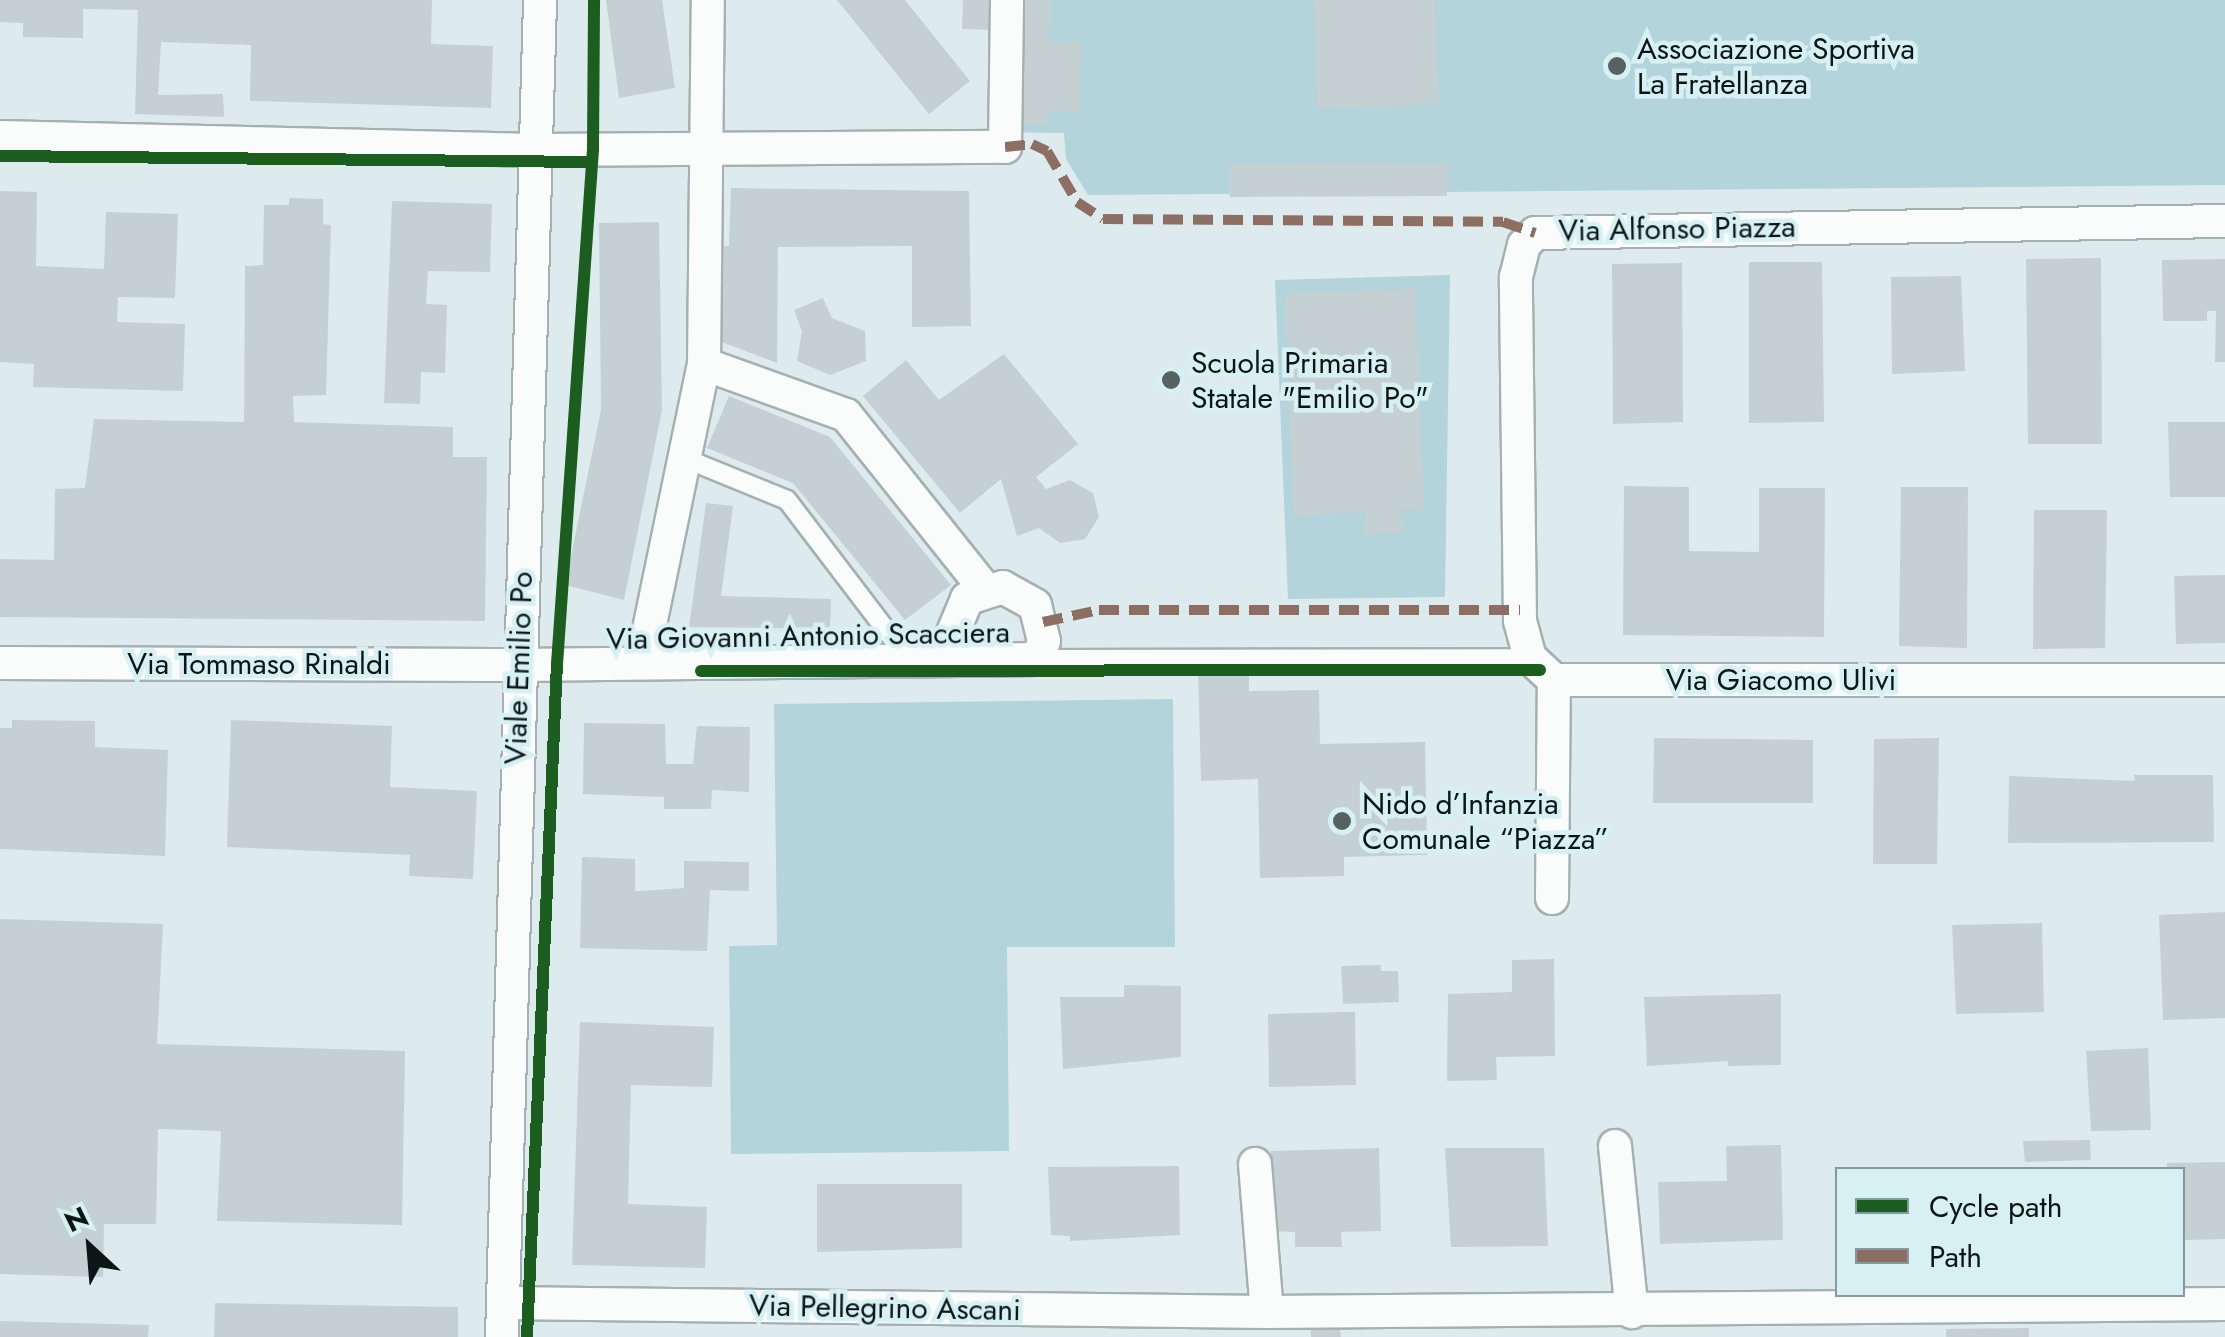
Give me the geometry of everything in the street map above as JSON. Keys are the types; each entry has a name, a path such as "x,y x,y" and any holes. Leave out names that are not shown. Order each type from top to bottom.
{"street":[{"name":"Viale Emilio Po","path":"502,1337 518,664 540,0"},
{"name":"Via Giovanni Antonio Scacciera","path":"642,662 704,364 708,0"},
{"path":"0,137 535,150 1005,147 1008,0"},
{"name":"Via Alfonso Piazza","path":"1530,658 1520,621 1516,277 1524,245 1535,233 2225,221"},
{"name":"Via Giovanni Antonio Scacciera","path":"704,364 846,415 985,589"},
{"name":"Via Giovanni Antonio Scacciera","path":"518,664 642,662 909,660 1038,658 1044,641 1035,605 1003,587 985,589 955,616 958,659"},
{"path":"1530,658 1554,680 1552,898"},
{"name":"Via Tommaso Rinaldi","path":"0,663 518,664"},
{"name":"Via Giacomo Ulivi","path":"1554,680 2225,680"},
{"path":"1615,1146 1632,1312"},
{"path":"1255,1164 1267,1312"},
{"name":"Via Pellegrino Ascani","path":"503,1303 1267,1312 1632,1312 2225,1304"}],"lane":[{"path":"684,458 788,500 909,660"},
{"path":"1038,658 1530,658"}],"shaded area":[{"name":"Associazione Sportiva La Fratellanza","path":"1011,0 2225,0 2225,185 1088,195 1066,159 1064,133 1008,132"},
{"path":"1450,275 1445,597 1288,599 1275,280"},
{"path":"1173,699 1175,947 1007,947 1009,1151 731,1154 729,946 777,945 774,704"}],"building":[{"path":"0,0 432,0 431,44 493,46 491,108 250,101 251,45 161,42 158,95 223,94 224,117 135,114 138,10 83,9 83,38 23,37 23,23 0,22"},
{"path":"606,0 662,0 675,88 619,98"},
{"path":"837,0 905,0 970,81 929,114"},
{"path":"963,0 996,0 995,30 962,29"},
{"path":"1019,0 1050,0 1049,42 1081,42 1080,113 1048,112 1048,124 1017,124"},
{"path":"1314,0 1435,0 1439,104 1317,108"},
{"path":"1447,163 1447,196 1230,197 1230,164"},
{"path":"731,188 969,191 971,326 912,327 912,246 778,247 777,363 719,341 713,247 729,246"},
{"path":"0,191 37,192 36,266 104,269 106,212 178,214 175,298 118,297 117,322 185,324 183,391 33,387 34,364 0,362"},
{"path":"289,198 323,199 323,224 331,225 326,395 293,396 294,422 453,427 453,457 487,457 485,621 0,617 0,559 54,560 55,489 85,488 94,419 244,422 245,266 263,265 264,205 289,205"},
{"path":"392,201 492,204 490,272 428,271 426,304 447,305 445,373 421,372 420,404 384,403"},
{"path":"659,222 662,410 624,600 565,585 601,410 599,223"},
{"path":"2101,258 2102,444 2028,444 2026,259"},
{"path":"2225,259 2225,362 2215,362 2216,311 2207,311 2207,321 2163,321 2162,260"},
{"path":"1749,262 1822,262 1824,422 1749,423"},
{"path":"1682,263 1683,422 1613,424 1612,264"},
{"path":"1961,276 1965,371 1892,374 1891,277"},
{"path":"1415,288 1424,510 1401,511 1402,532 1366,534 1365,512 1293,516 1285,294"},
{"path":"823,298 832,318 865,331 866,361 830,375 797,361 802,331 794,310"},
{"path":"1004,354 1078,444 1036,477 1046,489 1070,480 1093,493 1099,517 1085,539 1060,543 1039,528 1017,536 1001,479 960,513 863,396 906,360 939,400"},
{"path":"729,396 830,437 951,585 905,620 793,483 707,448"},
{"path":"2168,422 2225,422 2225,497 2170,497"},
{"path":"1624,486 1689,487 1689,551 1759,552 1759,488 1825,488 1824,637 1623,635"},
{"path":"1901,487 1968,487 1967,648 1899,646"},
{"path":"706,503 733,506 721,596 831,599 830,629 689,627"},
{"path":"2034,510 2107,510 2105,648 2033,649"},
{"path":"2225,575 2225,643 2176,644 2174,576"},
{"path":"1249,667 1249,691 1319,690 1320,744 1425,742 1427,855 1344,857 1344,876 1260,878 1258,779 1201,781 1198,668"},
{"path":"12,720 95,721 95,747 168,750 165,856 0,849 0,728 12,728"},
{"path":"231,720 392,726 390,787 477,791 473,879 409,876 410,855 227,847"},
{"path":"584,723 665,724 666,764 693,764 697,726 750,727 749,792 712,790 711,809 664,809 664,797 583,794"},
{"path":"1654,738 1813,740 1813,803 1653,803"},
{"path":"1939,738 1937,864 1873,864 1874,739"},
{"path":"2134,775 2213,775 2214,842 2008,843 2009,776 2135,781"},
{"path":"582,857 635,859 635,891 684,888 684,861 749,862 749,891 710,890 707,951 580,948"},
{"path":"2225,912 2225,1018 2163,1020 2159,915"},
{"path":"0,919 163,924 157,1044 405,1051 402,1225 217,1221 221,1131 158,1129 156,1224 104,1224 103,1277 0,1274"},
{"path":"2042,923 2044,1012 1956,1014 1952,925"},
{"path":"1554,959 1555,1056 1496,1057 1497,1080 1447,1081 1448,994 1512,992 1512,960"},
{"path":"1381,965 1381,971 1398,971 1399,1002 1343,1004 1341,966"},
{"path":"1124,985 1181,986 1181,1057 1063,1069 1060,997 1124,997"},
{"path":"1781,994 1781,1065 1728,1066 1728,1061 1647,1066 1644,997"},
{"path":"1355,1012 1356,1085 1269,1087 1268,1014"},
{"path":"580,1022 714,1027 712,1087 631,1085 628,1204 707,1207 705,1268 572,1265"},
{"path":"2148,1048 2151,1130 2091,1131 2086,1051"},
{"path":"2090,1140 2091,1160 2025,1162 2023,1141"},
{"path":"1781,1145 1783,1240 1660,1244 1658,1182 1727,1181 1726,1146"},
{"path":"1379,1148 1381,1231 1341,1232 1342,1247 1295,1247 1295,1232 1272,1231 1271,1151"},
{"path":"1445,1148 1544,1148 1548,1246 1451,1247"},
{"path":"2225,1162 2225,1239 2185,1240 2185,1167 2167,1167 2167,1163"},
{"path":"1179,1166 1180,1235 1070,1241 1070,1236 1051,1235 1048,1167"},
{"path":"817,1184 962,1184 962,1248 817,1252"},
{"path":"215,1303 458,1307 458,1337 214,1337"},
{"path":"0,1321 149,1325 148,1337 0,1337"},
{"path":"2029,1328 2029,1337 1946,1337 1946,1329"},
{"path":"1311,1330 1340,1330 1341,1337 1311,1337"}],"marked path":[{"path":"1005,147 1032,144 1047,151 1077,202 1103,219 1503,222 1535,233"},
{"path":"1043,622 1099,610 1520,610"}],"cycle path":[{"path":"527,1337 557,664 593,149 594,0"},
{"path":"0,156 592,162"},
{"path":"701,671 1540,670"}],"place":[{"name":"Associazione Sportiva La Fratellanza","path":"1617,66"},
{"name":"Scuola Primaria Statale \"Emilio Po\"","path":"1171,380"},
{"name":"Nido d’Infanzia Comunale “Piazza”","path":"1342,821"}]}
